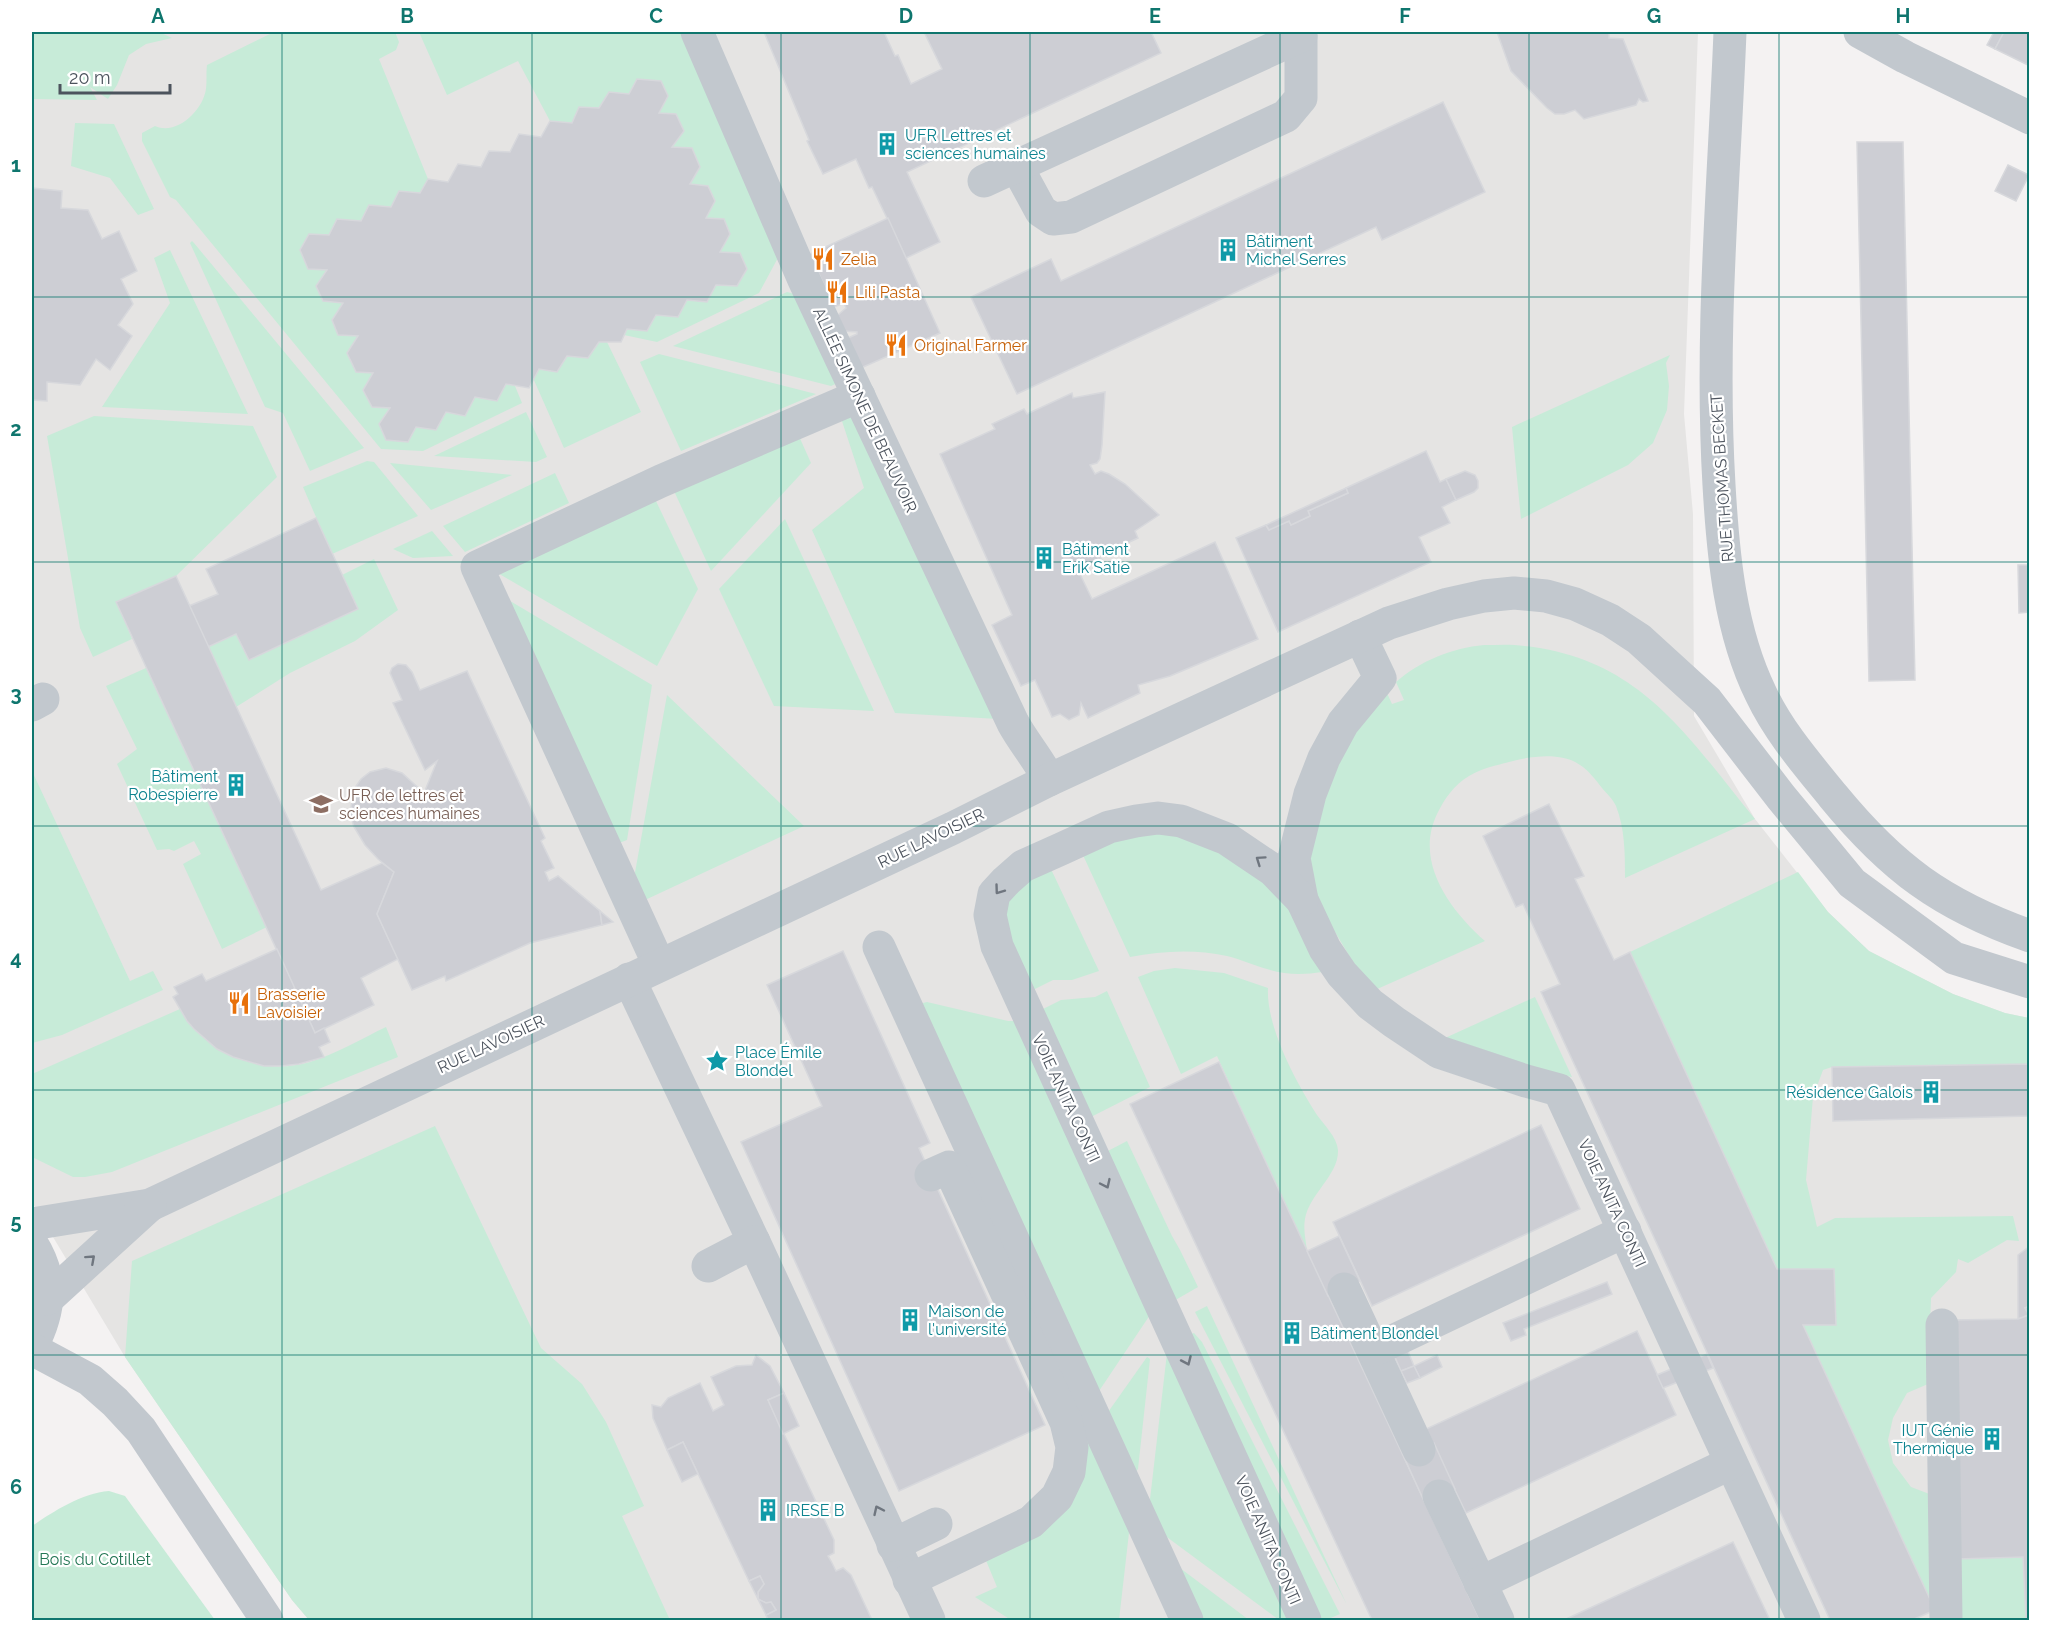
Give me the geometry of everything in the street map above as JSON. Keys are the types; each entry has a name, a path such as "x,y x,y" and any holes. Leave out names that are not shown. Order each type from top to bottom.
{"street":[{"name":"ALLÉE SIMONE DE BEAUVOIR","path":"697,32 798,267 1013,723 1041,763 1049,780"},
{"name":"RUE THOMAS BECKET","path":"1730,32 1716,302 1716,412 1722,527 1737,622 1748,663 1761,695 1792,745 1856,825 1898,866 1946,900 1991,923 2030,936"},
{"path":"1860,32 1905,57 2030,118"},
{"path":"984,181 1016,165 1300,34 1301,98 1286,116 1071,217 1053,219 1041,211 1016,165"},
{"path":"659,965 477,567 661,481 859,396"},
{"name":"RUE LAVOISIER","path":"32,1224 150,1205 1389,622 1457,602 1514,593 1546,596 1575,604 1610,620 1639,639 1707,701 1781,797 1852,883 1954,958 2030,982"},
{"name":"VOIE ANITA CONTI","path":"1360,636 1380,678 1343,723 1324,758 1310,794 1294,858 1302,900 1325,949 1342,974 1370,1004 1394,1022 1439,1052 1559,1090 1804,1620"},
{"name":"VOIE ANITA CONTI","path":"1302,900 1273,870 1227,839 1181,821 1158,818 1109,827 1023,867 994,894 990,915 1001,956 1305,1620"},
{"path":"879,947 1187,1620"},
{"path":"629,979 687,1098 929,1620"},
{"path":"909,1580 1031,1522 1057,1497 1069,1472 1072,1447 1065,1422 949,1167 932,1174"},
{"name":"RUE LAVOISIER","path":"47,1299 150,1205"},
{"path":"1374,1350 1625,1231"},
{"path":"708,1266 754,1242"},
{"path":"32,1244 44,1271 47,1299 42,1326 32,1348 90,1380 141,1430 267,1620"},
{"path":"1344,1289 1419,1450"},
{"path":"1942,1325 1946,1620"},
{"path":"1479,1583 1731,1462"},
{"path":"1439,1496 1498,1620"},
{"path":"893,1545 936,1524"}],"shaded area":[{"path":"32,32 1698,32 1684,414 1693,514 1694,716 1755,819 1828,912 1869,951 1953,994 2005,1013 2029,1018 2029,1620 309,1620 292,1600 125,1357 32,1202"}],"green space":[{"path":"32,32 159,32 172,38 146,44 129,55 117,85 108,99 90,87 97,100 32,99"},
{"path":"274,32 395,32 399,42 396,50 379,59 428,179 420,193 391,207 369,205 361,221 337,219 329,235 309,234 300,250 327,270 316,286 323,301 343,303 332,320 338,335 358,336 347,354 356,372 373,373 372,407 390,408 379,424 386,440 408,442 416,427 436,430 446,412 465,415 475,397 506,384 515,386 522,403 423,451 381,449 176,200 170,197 142,141 142,133 155,126 172,127 188,119 204,97 207,65"},
{"path":"419,32 683,32 780,254 759,293 657,342 624,335 627,329 656,315 678,317 687,300 707,302 716,285 737,286 747,269 739,253 720,252 724,219 706,218 715,201 708,186 690,184 700,167 692,148 672,147 683,131 676,114 659,113 661,81 637,79 629,94 609,92 599,108 579,107 572,123 550,121 518,61 447,95"},
{"path":"75,123 114,124 154,209 138,215 110,178 71,166"},
{"path":"192,241 364,448 310,471 283,413 265,407 190,243"},
{"path":"170,250 248,414 102,407 170,303 154,258"},
{"path":"787,292 803,296 842,381 831,386 673,346"},
{"path":"599,342 607,342 641,412 564,448 533,378 539,369 557,372 567,356 588,358"},
{"path":"659,354 816,394 681,451 640,362"},
{"path":"1670,355 1666,363 1669,386 1667,410 1653,443 1628,465 1521,519 1512,427"},
{"path":"857,408 998,719 895,713 812,530 864,488 840,415"},
{"path":"526,412 547,457 536,462 434,456"},
{"path":"94,416 253,426 277,477 176,576 117,602 132,639 93,657 80,628 47,436"},
{"path":"798,434 811,463 711,571 674,491"},
{"path":"367,461 374,462 418,516 332,554 303,487"},
{"path":"390,463 512,475 431,510"},
{"path":"555,473 569,503 465,552 443,526"},
{"path":"655,499 698,589 657,666 496,572"},
{"path":"785,519 874,711 774,706 719,589"},
{"path":"432,531 453,556 413,558 393,549"},
{"path":"374,559 398,610 355,641 290,673 236,707 208,647 236,634 249,660 358,609 342,575"},
{"path":"505,598 652,685 627,840 619,843"},
{"path":"1484,645 1520,645 1565,654 1600,667 1631,685 1658,706 1683,731 1755,819 1625,878 1623,833 1616,806 1583,767 1565,758 1547,756 1521,759 1479,771 1459,783 1443,803 1431,832 1430,850 1439,884 1448,900 1485,941 1375,990 1359,972 1329,922 1310,872 1309,846 1334,756 1386,691 1392,704 1404,700 1396,682 1405,675 1448,652"},
{"path":"146,668 267,927 222,949 183,864 201,854 194,841 174,851 157,850 117,764 137,749 106,686"},
{"path":"667,695 804,826 645,900 634,878"},
{"path":"32,771 130,981 153,971 163,990 62,1035 32,1043"},
{"path":"1148,830 1193,839 1257,874 1288,906 1322,972 1301,974 1280,972 1232,957 1202,952 1166,952 1130,957 1082,853"},
{"path":"1050,867 1099,971 1072,980 1053,980 1029,992 1002,926 1009,901 1018,888"},
{"path":"1798,872 1828,912 1869,951 1953,994 2005,1013 2029,1018 2029,1064 1832,1067 1823,1070 1813,1097 1806,1180 1817,1227 1835,1218 2013,1216 2019,1241 2007,1240 1968,1263 1958,1259 1956,1272 1931,1298 1928,1384 1907,1393 1893,1418 1888,1440 1893,1463 1911,1487 1932,1495 1935,1610 1803,1325 1836,1324 1834,1269 1777,1269 1630,952"},
{"path":"1175,968 1224,973 1268,988 1272,1020 1284,1054 1309,1102 1333,1136 1338,1150 1334,1168 1312,1201 1305,1219 1307,1251 1217,1056 1181,1074 1138,977 1154,971"},
{"path":"1107,991 1150,1087 1089,1118 1039,1011 1061,1000 1095,997"},
{"path":"1535,997 1572,1077 1510,1066 1445,1038"},
{"path":"927,1002 1008,1021 1019,1021 1152,1312 1097,1394 919,1004"},
{"path":"180,1009 191,1025 220,1049 236,1058 254,1063 291,1066 310,1062 339,1051 386,1027 398,1057 112,1172 73,1177 32,1157 32,1074"},
{"path":"435,1126 541,1348 582,1384 606,1422 644,1506 622,1516 670,1620 309,1620 292,1600 125,1357 132,1261"},
{"path":"1127,1141 1198,1287 1172,1302 1104,1153"},
{"path":"1207,1306 1347,1605 1195,1312"},
{"path":"1194,1333 1202,1342 1340,1614 1326,1620 1318,1620 1188,1335"},
{"path":"1167,1353 1294,1620 1279,1620 1160,1532 1149,1508"},
{"path":"1147,1357 1150,1359 1138,1469 1134,1474 1106,1415"},
{"path":"1081,1427 1130,1524 1119,1620 1011,1620 975,1597 997,1587 985,1558 1040,1531"},
{"name":"Bois du Cotillet","path":"109,1491 125,1496 215,1620 32,1620 32,1526 79,1499"},
{"path":"2023,1557 2026,1620 1957,1620 1957,1559"},
{"path":"1176,1565 1249,1620 1201,1620"}],"building":[{"name":"UFR Lettres et sciences humaines","path":"764,32 884,32 895,56 898,55 911,84 942,69 924,32 1151,32 1161,53 907,172 940,242 906,258 856,159 823,174 807,141 809,140"},
{"path":"1497,32 1609,32 1609,38 1623,39 1648,101 1643,102 1639,99 1636,105 1584,119 1575,110 1555,114 1511,71"},
{"path":"1994,32 2004,32 1995,49 1987,45"},
{"path":"2004,32 2030,32 2030,66 1995,49"},
{"path":"637,79 661,81 668,96 659,113 676,114 684,131 672,147 692,148 700,167 690,184 708,186 715,201 706,218 724,219 730,234 720,252 740,253 747,269 737,286 716,285 707,302 687,300 678,317 656,315 647,331 627,329 621,342 599,342 588,358 567,356 557,372 539,369 529,388 506,384 497,401 475,397 465,416 446,412 436,430 416,427 408,442 386,440 379,424 390,408 372,407 363,390 373,373 356,372 347,353 358,336 338,335 332,320 343,303 323,301 316,286 327,270 308,269 300,250 309,234 329,235 337,219 361,221 369,205 391,207 399,191 420,193 428,179 448,182 458,164 481,167 489,151 510,152 519,134 541,137 550,121 572,123 579,107 599,108 609,92 629,94"},
{"name":"Bâtiment Michel Serres","path":"1443,102 1485,192 1382,240 1376,227 1017,394 971,297 1051,259 1061,281"},
{"path":"1857,142 1903,142 1915,680 1869,681"},
{"path":"2008,165 2029,175 2016,201 1995,191"},
{"path":"32,188 62,191 61,208 88,210 102,239 119,231 137,271 121,279 133,304 118,325 132,336 110,370 96,359 80,385 47,382 47,401 32,400"},
{"path":"888,218 940,333 861,368 848,338 857,332 844,331 838,315 846,308 844,303 834,307 810,254"},
{"name":"Bâtiment Erik Satie","path":"1105,392 1100,459 1097,463 1090,465 1095,474 1101,471 1125,484 1159,515 1135,531 1138,538 1099,556 1102,560 1078,570 1092,599 1215,542 1258,639 1170,676 1138,685 1140,693 1088,718 1081,703 1079,715 1069,720 1060,714 1052,717 1035,680 1021,686 992,625 1012,615 940,454 995,429 992,424 1024,409 1027,414 1072,393 1073,398"},
{"path":"1426,451 1440,482 1446,479 1456,500 1442,507 1450,523 1419,537 1431,562 1278,632 1236,538 1266,525 1269,530 1289,521 1291,525 1310,516 1308,511 1348,493 1346,488"},
{"path":"1465,471 1475,475 1478,488 1456,500 1446,479"},
{"path":"1346,488 1348,493 1308,511 1310,516 1291,525 1289,521 1269,530 1266,525"},
{"path":"316,518 358,609 249,660 236,634 208,647 189,606 218,594 206,569"},
{"path":"2018,565 2030,565 2030,612 2019,613"},
{"name":"Bâtiment Robespierre","path":"176,576 321,890 382,863 394,872 377,914 398,959 361,978 374,1005 315,1033 116,602"},
{"path":"398,664 406,665 412,672 420,690 467,671 545,838 541,841 554,868 545,872 549,881 558,876 600,911 602,925 530,943 446,981 445,976 412,990 377,914 394,872 365,845 354,827 350,814 354,789 370,772 386,768 402,773 424,793 437,761 425,770 393,703 402,700 390,673 392,668"},
{"path":"1549,804 1584,876 1575,879 1614,960 1630,952 1777,1269 1834,1269 1836,1325 1803,1325 1935,1610 1912,1620 1830,1620 1541,992 1560,984 1523,904 1516,907 1483,836"},
{"path":"600,911 613,922 602,925"},
{"name":"Brasserie Lavoisier","path":"277,949 315,1033 324,1028 330,1042 319,1047 324,1057 299,1064 264,1066 233,1057 217,1049 194,1029 173,997 178,994 174,987 202,974 206,981"},
{"name":"Maison de l'université","path":"843,951 930,1143 919,1148 1045,1425 899,1491 741,1142 822,1106 767,985"},
{"name":"Bâtiment Blondel","path":"1219,1062 1480,1620 1372,1620 1130,1104"},
{"name":"Résidence Galois","path":"2030,1064 2030,1116 1833,1121 1832,1067"},
{"path":"1541,1125 1580,1209 1372,1306 1333,1222"},
{"path":"1339,1236 1360,1281 1328,1296 1307,1251"},
{"path":"2030,1246 2030,1306 2025,1308 2029,1315 2018,1319 2018,1255"},
{"path":"1607,1282 1612,1294 1524,1329 1526,1335 1511,1341 1503,1323"},
{"name":"IUT Génie Thermique","path":"2030,1306 2030,1620 2026,1620 2023,1557 1957,1559 1951,1320 2018,1319 2029,1315 2025,1308"},
{"path":"1637,1331 1676,1415 1466,1513 1426,1429"},
{"path":"1407,1349 1414,1366 1401,1371 1394,1355"},
{"path":"1707,1354 1713,1368 1663,1388 1657,1375"},
{"name":"IRESE B","path":"756,1355 770,1366 784,1393 768,1400 834,1540 834,1553 828,1556 836,1571 843,1568 851,1575 872,1620 768,1620 766,1615 776,1610 771,1602 766,1603 758,1599 758,1592 764,1584 760,1576 749,1581 683,1442 667,1450 653,1418 652,1405 661,1407 668,1398 700,1383 713,1411 724,1405 711,1377 736,1366 752,1365"},
{"path":"1437,1355 1442,1367 1420,1378 1414,1366"},
{"path":"1414,1366 1420,1378 1407,1383 1401,1371"},
{"path":"784,1393 799,1426 783,1434 768,1400"},
{"path":"683,1442 698,1474 682,1482 667,1450"},
{"path":"1434,1443 1455,1489 1425,1503 1404,1457"},
{"path":"1733,1542 1770,1620 1564,1620"},
{"path":"760,1576 764,1584 758,1592 758,1599 749,1581"},
{"path":"758,1599 766,1603 771,1602 776,1610 766,1615"}],"place":[{"name":"UFR Lettres et sciences humaines","path":"887,144"},
{"name":"Bâtiment Michel Serres","path":"1228,250"},
{"name":"Zelia","path":"823,259"},
{"name":"Lili Pasta","path":"837,292"},
{"name":"Original Farmer","path":"896,345"},
{"name":"Bâtiment Erik Satie","path":"1044,558"},
{"name":"Bâtiment Robespierre","path":"236,785"},
{"name":"UFR de lettres et sciences humaines","path":"321,804"},
{"name":"Brasserie Lavoisier","path":"239,1003"},
{"name":"Place Émile Blondel","path":"717,1061"},
{"name":"Résidence Galois","path":"1931,1092"},
{"name":"Maison de l'université","path":"910,1320"},
{"name":"Bâtiment Blondel","path":"1292,1333"},
{"name":"IUT Génie Thermique","path":"1992,1439"},
{"name":"IRESE B","path":"768,1510"}]}
